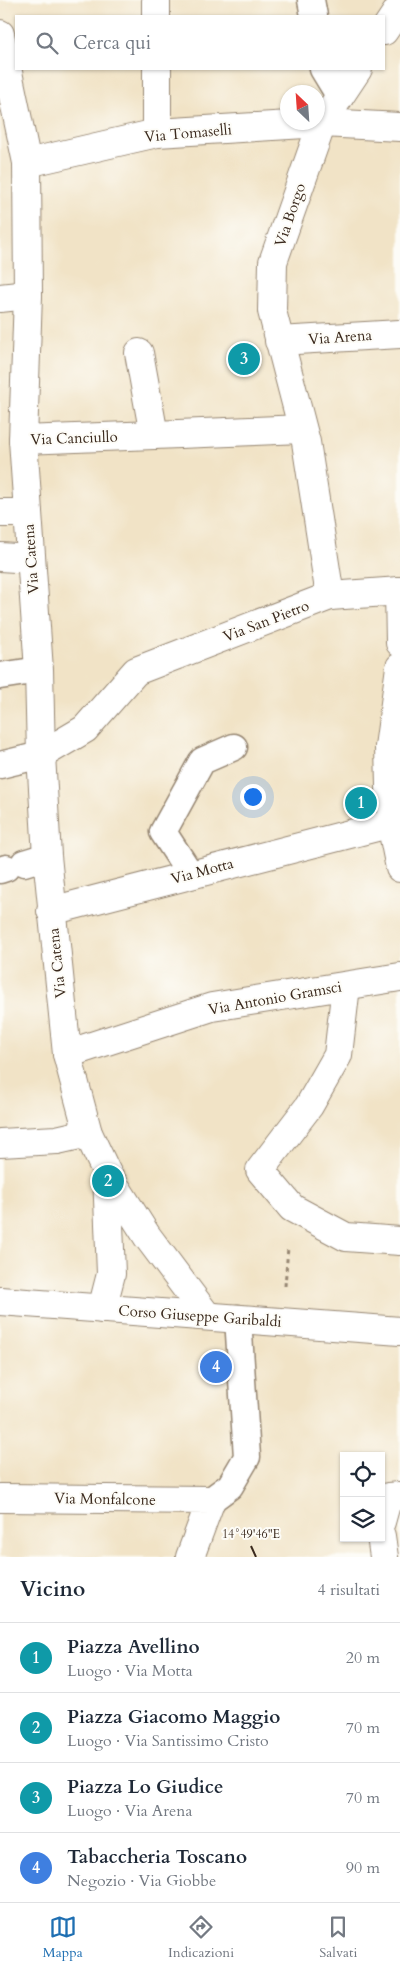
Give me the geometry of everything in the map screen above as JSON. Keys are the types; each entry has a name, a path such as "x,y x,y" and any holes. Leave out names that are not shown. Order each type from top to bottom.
{"street":[{"path":"156,0 156,15"},
{"path":"311,0 314,15"},
{"path":"385,30 400,7"},
{"name":"Via Catena","path":"0,34 27,163 28,295 23,440 39,670 41,755 19,864 51,911 67,1054 88,1133 107,1173 147,1236 207,1316"},
{"path":"157,70 158,133"},
{"path":"324,70 340,97"},
{"name":"Via Borgo","path":"325,119 357,70"},
{"name":"Via Tomaselli","path":"325,123 400,127"},
{"name":"Via Tomaselli","path":"27,163 158,133 280,126"},
{"name":"Via Borgo","path":"304,436 272,311 273,262 320,130"},
{"path":"0,298 28,295"},
{"name":"Via Arena","path":"279,341 400,334"},
{"path":"139,353 154,435"},
{"name":"Via Canciullo","path":"23,440 154,435 304,436"},
{"path":"304,436 330,596"},
{"path":"0,513 28,513"},
{"path":"0,557 31,559"},
{"path":"400,591 400,643"},
{"name":"Via San Pietro","path":"41,755 85,729 136,671 330,596 400,591"},
{"path":"398,860 389,747 400,667"},
{"path":"0,676 39,670"},
{"path":"191,875 163,832 202,761 234,746"},
{"path":"0,765 41,755"},
{"name":"Via Motta","path":"51,911 395,822"},
{"name":"Via Antonio Gramsci","path":"67,1054 212,1007 400,977"},
{"path":"346,986 338,1055 309,1106 260,1170 292,1208 346,1237 400,1241"},
{"path":"0,1143 57,1140 88,1133"},
{"path":"102,1309 111,1274 107,1173"},
{"name":"Corso Giuseppe Garibaldi","path":"0,1301 400,1330"},
{"path":"190,1557 211,1500 230,1486 247,1457 238,1318"},
{"path":"385,1508 388,1497 400,1496"},
{"name":"Via Monfalcone","path":"0,1498 211,1500"},
{"path":"382,1542 384,1557"}],"path":[{"path":"281,1321 292,1208"}],"place":[{"name":"Piazza Lo Giudice","path":"244,359"},
{"name":"Piazza Avellino","path":"361,803"},
{"name":"Piazza Giacomo Maggio","path":"108,1181"},
{"name":"Tabaccheria Toscano","path":"216,1367"}]}
